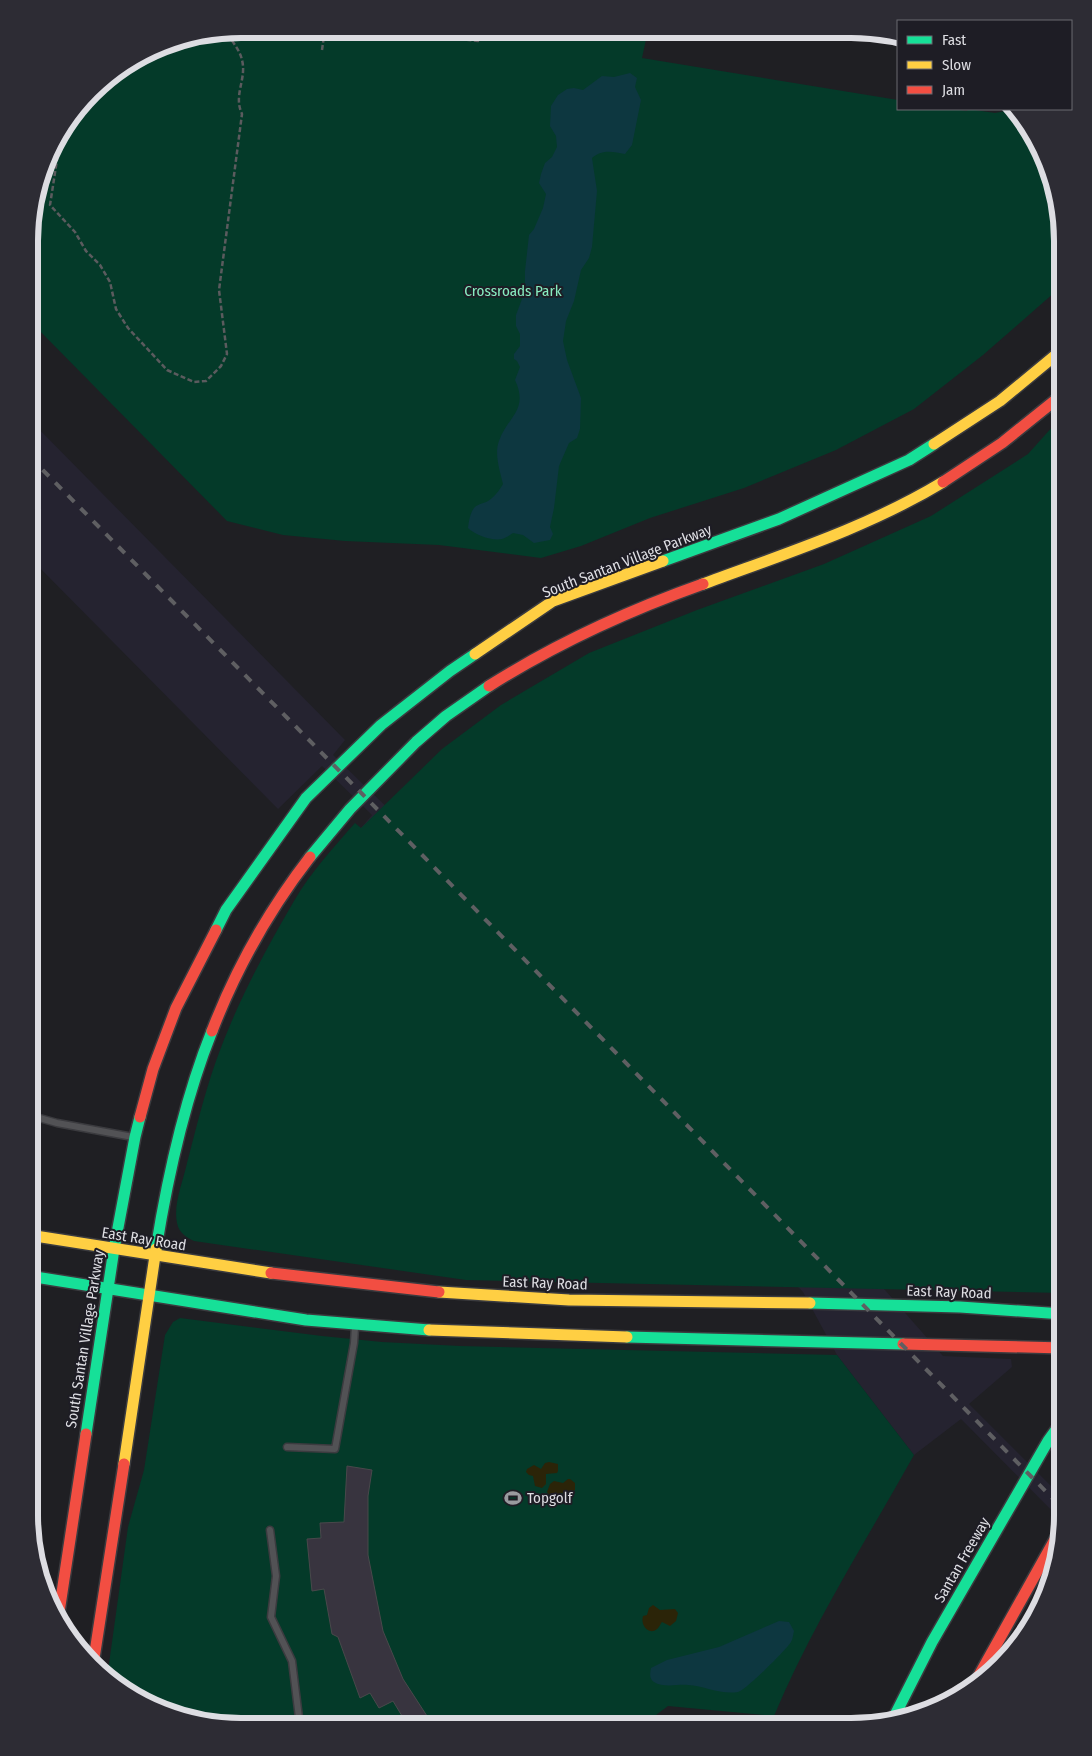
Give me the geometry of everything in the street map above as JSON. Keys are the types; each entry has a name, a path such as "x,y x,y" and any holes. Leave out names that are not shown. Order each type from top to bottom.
{"main road":[{"name":"South Santan Village Parkway","path":"60,1608 114,1249 135,1137 153,1069 176,1008 226,910 306,798 381,725 450,671 554,601 779,519 909,460 1000,401 1054,356"},
{"path":"94,1656 169,1178 186,1107 214,1025 245,957 275,905 318,845 400,757 435,724 546,650 666,596 799,549 890,511 971,465 1024,427 1054,402"},
{"name":"East Ray Road","path":"38,1236 248,1270 390,1288 541,1299 863,1304 979,1308 1054,1313"},
{"path":"38,1277 306,1320 355,1325 486,1333 1054,1348"},
{"name":"Santan Freeway","path":"896,1714 937,1634 1054,1433"},
{"path":"982,1671 1053,1543"}],"lane":[{"path":"38,1118 56,1124 135,1137"},
{"path":"287,1447 335,1449 354,1342 355,1325"},
{"path":"270,1530 276,1576 272,1617 292,1661 299,1718"}],"path":[{"path":"58,150 50,205 75,232 86,250 100,265 110,282 116,309 128,328 167,370 194,382 206,381 221,366 227,354 219,290 242,114 238,105 242,77 242,59 230,38"},
{"path":"322,50 324,38"},
{"path":"449,38 478,41 486,38"}],"shaded area":[{"path":"38,428 345,740 333,755 885,1290 943,1356 1011,1359 1012,1367 969,1404 1054,1489 1054,1513 961,1419 914,1455 837,1355 803,1292 361,828 372,815 322,766 278,809 38,566"}],"green space":[{"name":"Crossroads Park","path":"228,38 646,38 642,58 897,100 897,110 975,110 995,113 1007,111 1034,151 1048,188 1053,214 1054,293 983,355 914,409 836,450 744,488 650,518 581,546 541,558 439,545 345,541 283,535 227,521 38,329 39,214 44,188 58,151 72,128 97,97 128,72 151,58 188,44"},
{"path":"1054,425 1054,1293 466,1280 194,1241 181,1232 176,1216 179,1193 200,1112 216,1061 232,1020 261,959 301,890 323,860 355,823 361,828 442,749 501,705 589,653 697,610 824,564 931,516 1028,454"},
{"name":"Topgolf","path":"180,1318 382,1342 460,1346 837,1355 914,1455 822,1616 774,1716 668,1706 652,1718 228,1718 201,1715 151,1698 108,1669 128,1527 144,1470 165,1335 173,1322"}],"sand":[{"path":"545,1463 558,1464 557,1473 546,1474 546,1484 542,1488 535,1486 533,1476 526,1472 527,1469 534,1465 541,1469"},
{"path":"568,1479 575,1483 575,1490 567,1495 561,1493 551,1498 547,1492 550,1484 554,1481 563,1483"},
{"path":"653,1605 660,1610 675,1609 678,1613 676,1621 670,1626 662,1622 654,1631 648,1630 644,1626 642,1619"}],"water":[{"path":"630,73 637,78 635,87 641,100 632,145 625,154 604,152 592,158 597,191 592,247 589,258 581,270 574,301 566,321 563,341 567,360 581,398 580,429 577,438 569,443 559,466 550,527 553,534 550,540 534,543 523,535 513,533 502,539 484,537 468,528 472,511 475,507 491,499 503,484 498,462 497,451 499,441 516,412 520,399 515,380 520,367 514,359 514,354 520,346 520,334 516,326 516,315 525,291 529,235 534,229 543,208 546,194 539,183 541,174 545,163 552,157 557,147 556,136 550,126 551,106 558,95 567,89 583,90 602,76 614,77"},
{"path":"779,1621 789,1622 794,1631 791,1642 757,1678 738,1692 732,1693 688,1685 662,1685 651,1679 651,1668 667,1660 719,1647"}],"building":[{"path":"347,1466 372,1470 368,1496 368,1555 383,1631 403,1679 428,1718 403,1718 393,1701 379,1708 370,1693 360,1698 338,1637 332,1634 324,1589 312,1591 307,1539 321,1538 320,1523 344,1522"}],"railway":[{"path":"38,465 1054,1500"}],"traffic: fast":[{"path":"663,561 779,519 909,460 934,444"},
{"path":"216,930 226,910 306,798 381,725 450,671 475,654"},
{"path":"310,857 350,809 416,742 446,716 489,686"},
{"path":"156,1249 178,1138 193,1084 212,1031"},
{"path":"86,1434 114,1249 140,1117"},
{"path":"38,1277 306,1320 429,1330"},
{"path":"810,1303 960,1307 1054,1313"},
{"path":"627,1337 903,1344"},
{"path":"896,1714 932,1642 1054,1433"}],"traffic: slow":[{"path":"934,444 1000,401 1054,356"},
{"path":"703,584 826,539 886,513 943,482"},
{"path":"475,654 553,601 663,561"},
{"path":"38,1236 271,1273"},
{"path":"124,1464 156,1249"},
{"path":"439,1292 569,1300 810,1303"},
{"path":"429,1330 627,1337"}],"traffic: jam":[{"path":"943,482 1002,443 1054,401"},
{"path":"489,686 540,656 593,629 647,605 703,584"},
{"path":"212,1031 232,985 267,919 310,857"},
{"path":"140,1117 153,1069 176,1008 216,930"},
{"path":"271,1273 439,1292"},
{"path":"903,1344 1054,1348"},
{"path":"60,1608 86,1434"},
{"path":"94,1656 124,1464"},
{"path":"982,1671 1053,1543"}],"place":[{"name":"Topgolf","path":"513,1498"}]}
